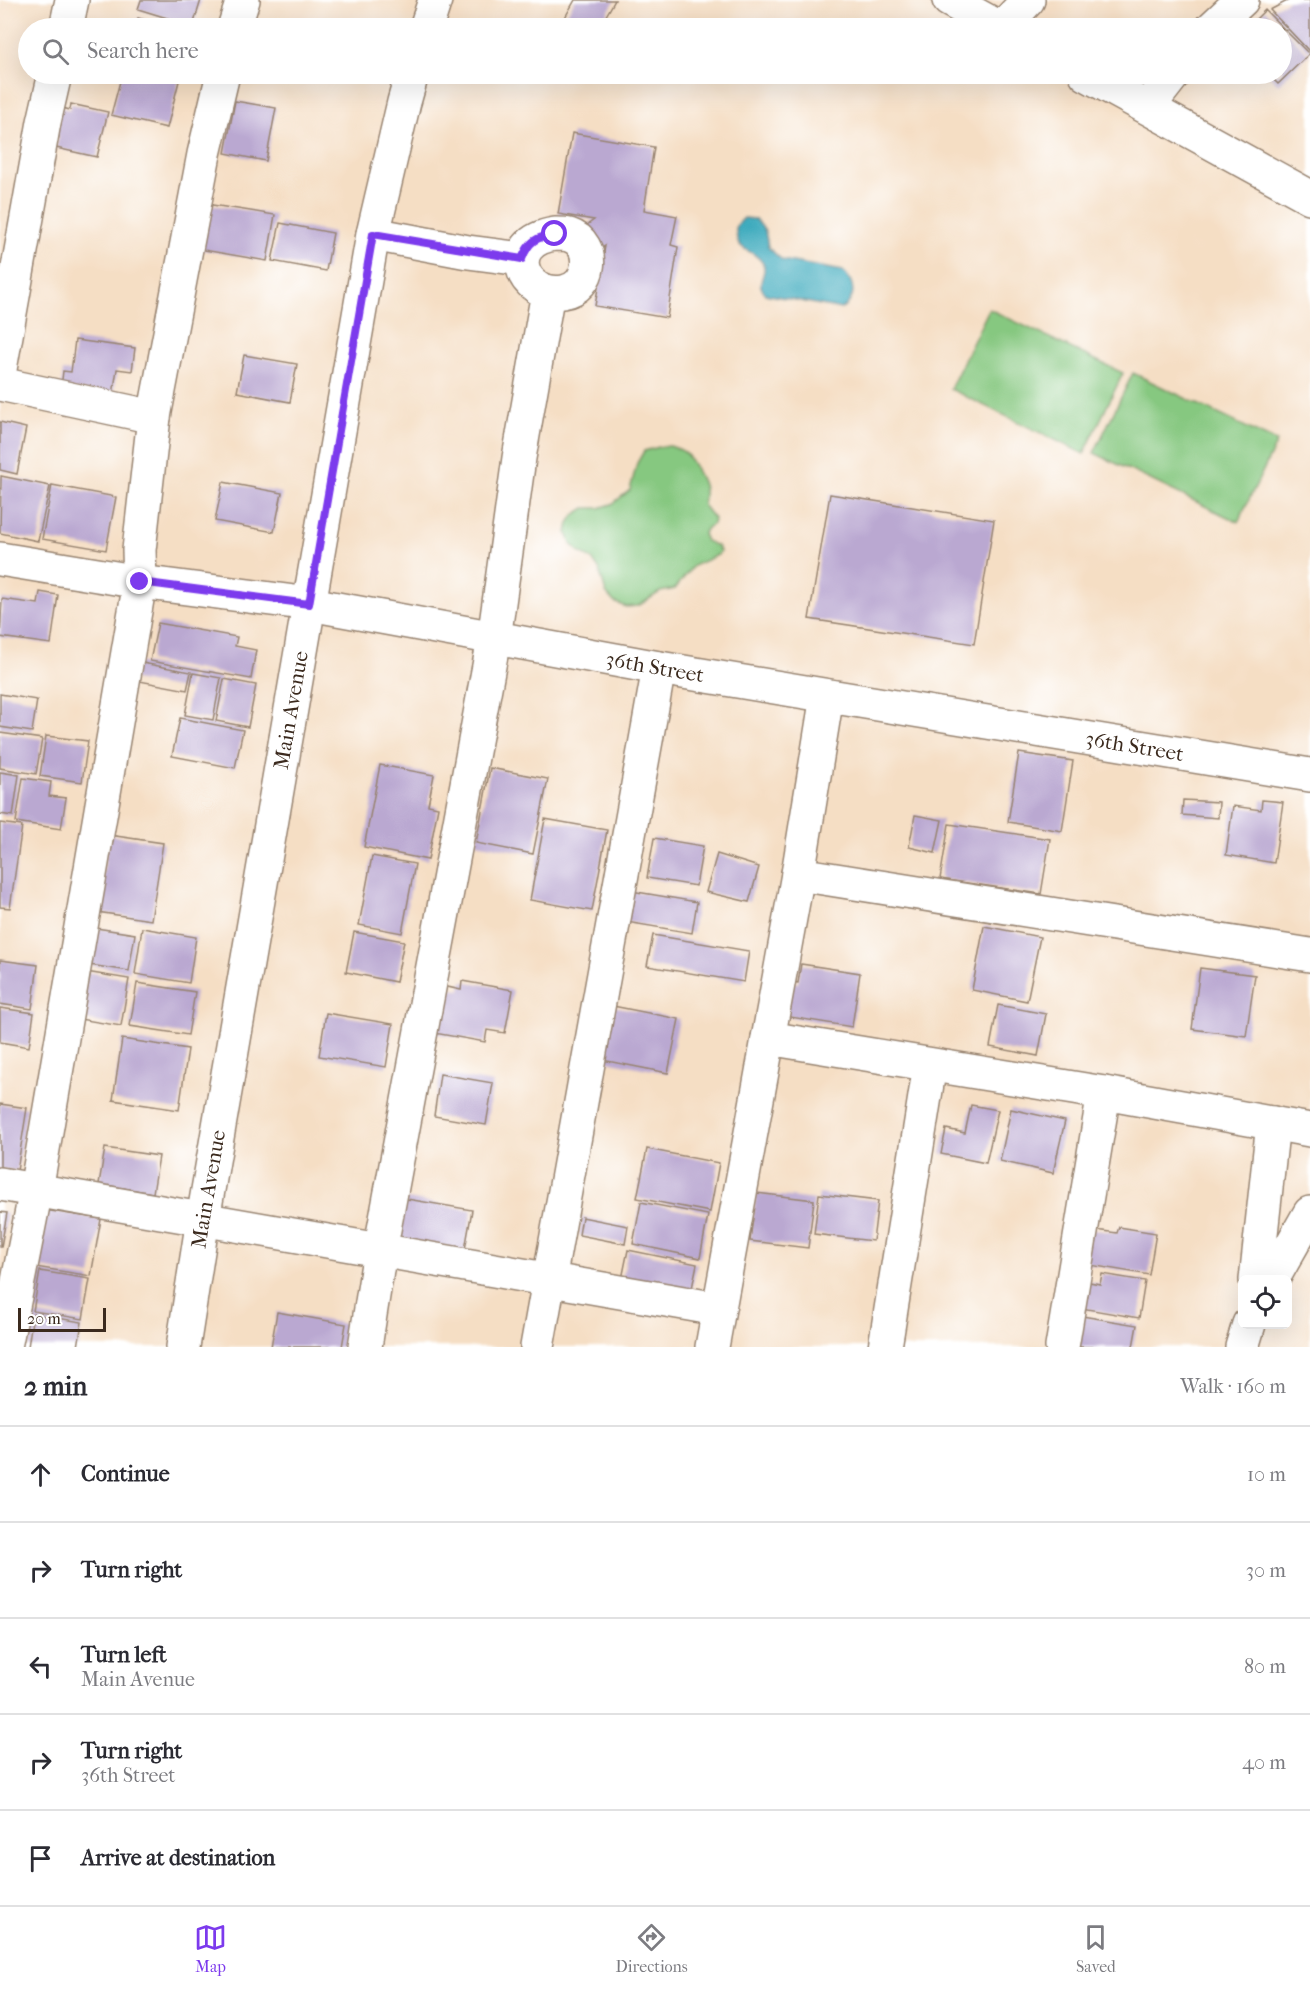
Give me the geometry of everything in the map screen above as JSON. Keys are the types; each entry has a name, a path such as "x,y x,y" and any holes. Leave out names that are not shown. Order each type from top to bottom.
{"street":[{"path":"68,18 72,0"},
{"path":"237,18 243,0"},
{"path":"429,18 435,0"},
{"path":"949,0 982,18"},
{"path":"1011,18 1028,0"},
{"path":"1223,18 1242,0"},
{"path":"0,369 53,84"},
{"path":"4,1347 36,1190 140,582 139,550 154,417 204,154 221,84"},
{"name":"Main Avenue","path":"183,1347 203,1219 373,234 409,84"},
{"path":"1106,84 1307,190"},
{"path":"1149,106 1166,84"},
{"path":"373,234 522,259"},
{"path":"570,235 584,247 588,260 580,284 575,289 548,292 534,286 524,274 522,259 527,246 540,237 570,235"},
{"path":"365,1347 380,1251 494,639 519,458 548,292"},
{"path":"0,384 154,417"},
{"name":"36th Street","path":"0,559 140,582 309,604 659,668 1310,775"},
{"path":"537,1347 659,668"},
{"path":"712,1347 798,874 826,696"},
{"path":"798,874 1310,955"},
{"path":"768,1038 1104,1093 1310,1130"},
{"path":"885,1347 930,1065"},
{"path":"1062,1347 1104,1093"},
{"path":"1257,1275 1273,1123"},
{"path":"0,1184 718,1309"},
{"path":"1275,1275 1310,1213"},
{"path":"1242,1347 1247,1329"}],"green space":[{"path":"989,309 1123,373 1084,454 950,389"},
{"path":"1133,373 1277,442 1238,522 1094,453"},
{"path":"670,446 686,454 700,478 704,489 703,505 714,519 713,524 703,534 706,541 717,546 720,551 718,555 693,566 675,589 660,592 638,606 626,607 614,602 606,593 599,569 592,559 580,553 571,544 567,533 569,523 574,515 585,508 599,508 612,504 630,490 637,463 644,451"}],"water":[{"path":"744,218 755,219 765,230 768,247 782,260 843,271 852,286 850,301 841,309 765,294 761,286 764,265 741,245 736,235 736,226"}],"building":[{"path":"141,0 201,0 195,18 167,18 138,9"},
{"path":"575,0 615,0 605,18 565,18"},
{"path":"1289,0 1310,0 1310,52 1292,33 1292,18 1278,18 1270,10"},
{"path":"1265,10 1273,18 1257,18"},
{"path":"1292,37 1309,54 1292,70"},
{"path":"119,84 178,84 167,128 111,115"},
{"path":"235,101 276,108 266,161 225,153"},
{"path":"71,104 108,112 97,157 56,148 59,136 48,134 55,106 70,110"},
{"path":"572,133 654,147 644,210 677,216 671,245 678,247 667,318 595,306 605,246 594,253 580,230 594,220 558,214"},
{"path":"206,204 275,215 267,261 198,249"},
{"path":"280,223 333,233 326,271 272,261"},
{"path":"75,340 135,348 132,371 117,369 113,395 61,388 63,371 71,372"},
{"path":"244,355 297,364 290,402 237,392"},
{"path":"0,422 26,428 17,474 0,470"},
{"path":"1,476 50,486 38,541 0,533"},
{"path":"223,482 282,493 274,532 215,521"},
{"path":"52,485 116,497 106,550 42,539"},
{"path":"830,494 994,520 974,644 809,619"},
{"path":"40,592 58,595 51,644 0,637 2,599 38,604"},
{"path":"158,623 237,637 235,646 256,650 251,679 150,661"},
{"path":"137,662 191,672 187,690 134,680"},
{"path":"193,673 221,678 213,720 185,715"},
{"path":"224,679 256,685 248,727 216,721"},
{"path":"0,694 37,700 32,732 0,727"},
{"path":"180,718 243,730 235,768 172,756"},
{"path":"0,733 42,739 36,774 0,768"},
{"path":"46,736 88,741 82,782 40,776"},
{"path":"1019,753 1073,761 1062,831 1008,822"},
{"path":"380,765 434,775 428,805 438,807 428,860 364,847"},
{"path":"490,768 548,779 533,854 476,843"},
{"path":"0,772 19,775 13,816 0,814"},
{"path":"23,778 51,782 49,796 66,798 61,829 16,822"},
{"path":"1183,800 1219,802 1218,818 1182,815"},
{"path":"1262,800 1283,802 1274,863 1226,855 1233,806 1261,810"},
{"path":"915,815 942,820 935,853 909,847"},
{"path":"545,819 607,830 592,911 530,900"},
{"path":"0,823 22,826 10,908 0,907"},
{"path":"949,824 1050,839 1041,894 940,879"},
{"path":"109,835 163,843 151,920 97,912"},
{"path":"654,838 703,846 696,886 647,878"},
{"path":"717,854 759,867 749,902 706,892"},
{"path":"372,856 415,864 402,933 359,925"},
{"path":"631,891 697,902 692,933 626,922"},
{"path":"984,926 1040,937 1027,1001 972,990"},
{"path":"96,928 135,934 129,971 90,965"},
{"path":"142,928 196,937 189,983 135,974"},
{"path":"354,932 404,941 396,982 346,972"},
{"path":"653,935 749,951 744,982 647,966"},
{"path":"0,960 38,965 32,1009 0,1004"},
{"path":"801,964 860,973 852,1027 784,1016 790,982 798,983"},
{"path":"1200,968 1255,975 1246,1036 1192,1029"},
{"path":"86,972 129,979 121,1026 79,1019"},
{"path":"462,981 513,990 505,1033 487,1030 485,1042 434,1033 443,986 461,990"},
{"path":"137,983 195,992 188,1035 130,1026"},
{"path":"998,1005 1046,1014 1038,1056 990,1047"},
{"path":"613,1006 679,1019 668,1073 602,1060"},
{"path":"0,1008 34,1013 29,1047 0,1042"},
{"path":"326,1013 393,1024 386,1067 319,1056"},
{"path":"122,1039 188,1049 179,1110 113,1100"},
{"path":"440,1074 493,1083 486,1125 434,1116"},
{"path":"0,1104 27,1108 17,1171 0,1169"},
{"path":"971,1105 998,1110 986,1163 941,1154 946,1129 965,1133"},
{"path":"1011,1109 1065,1121 1053,1173 1000,1161"},
{"path":"105,1148 159,1156 153,1193 99,1184"},
{"path":"647,1149 719,1163 710,1212 637,1198"},
{"path":"756,1193 814,1200 808,1248 750,1241"},
{"path":"819,1194 878,1201 873,1241 814,1234"},
{"path":"401,1198 472,1210 463,1261 392,1250"},
{"path":"641,1202 708,1215 700,1258 633,1244"},
{"path":"38,1209 101,1219 91,1276 29,1266"},
{"path":"0,1212 7,1213 1,1247 0,1247"},
{"path":"582,1217 628,1226 625,1244 579,1235"},
{"path":"1119,1227 1156,1233 1149,1275 1084,1264 1089,1229 1117,1233"},
{"path":"628,1250 697,1264 690,1298 621,1284"},
{"path":"40,1271 90,1279 83,1319 33,1311"},
{"path":"1102,1274 1145,1281 1139,1318 1075,1307 1079,1280 1100,1284"},
{"path":"277,1312 346,1324 342,1347 271,1347"},
{"path":"33,1314 82,1322 78,1347 28,1347"},
{"path":"1076,1315 1137,1325 1133,1347 1070,1347"}],"route":[{"path":"140,582 309,604 373,234 468,252 522,259 527,246 540,237 555,234"}]}
